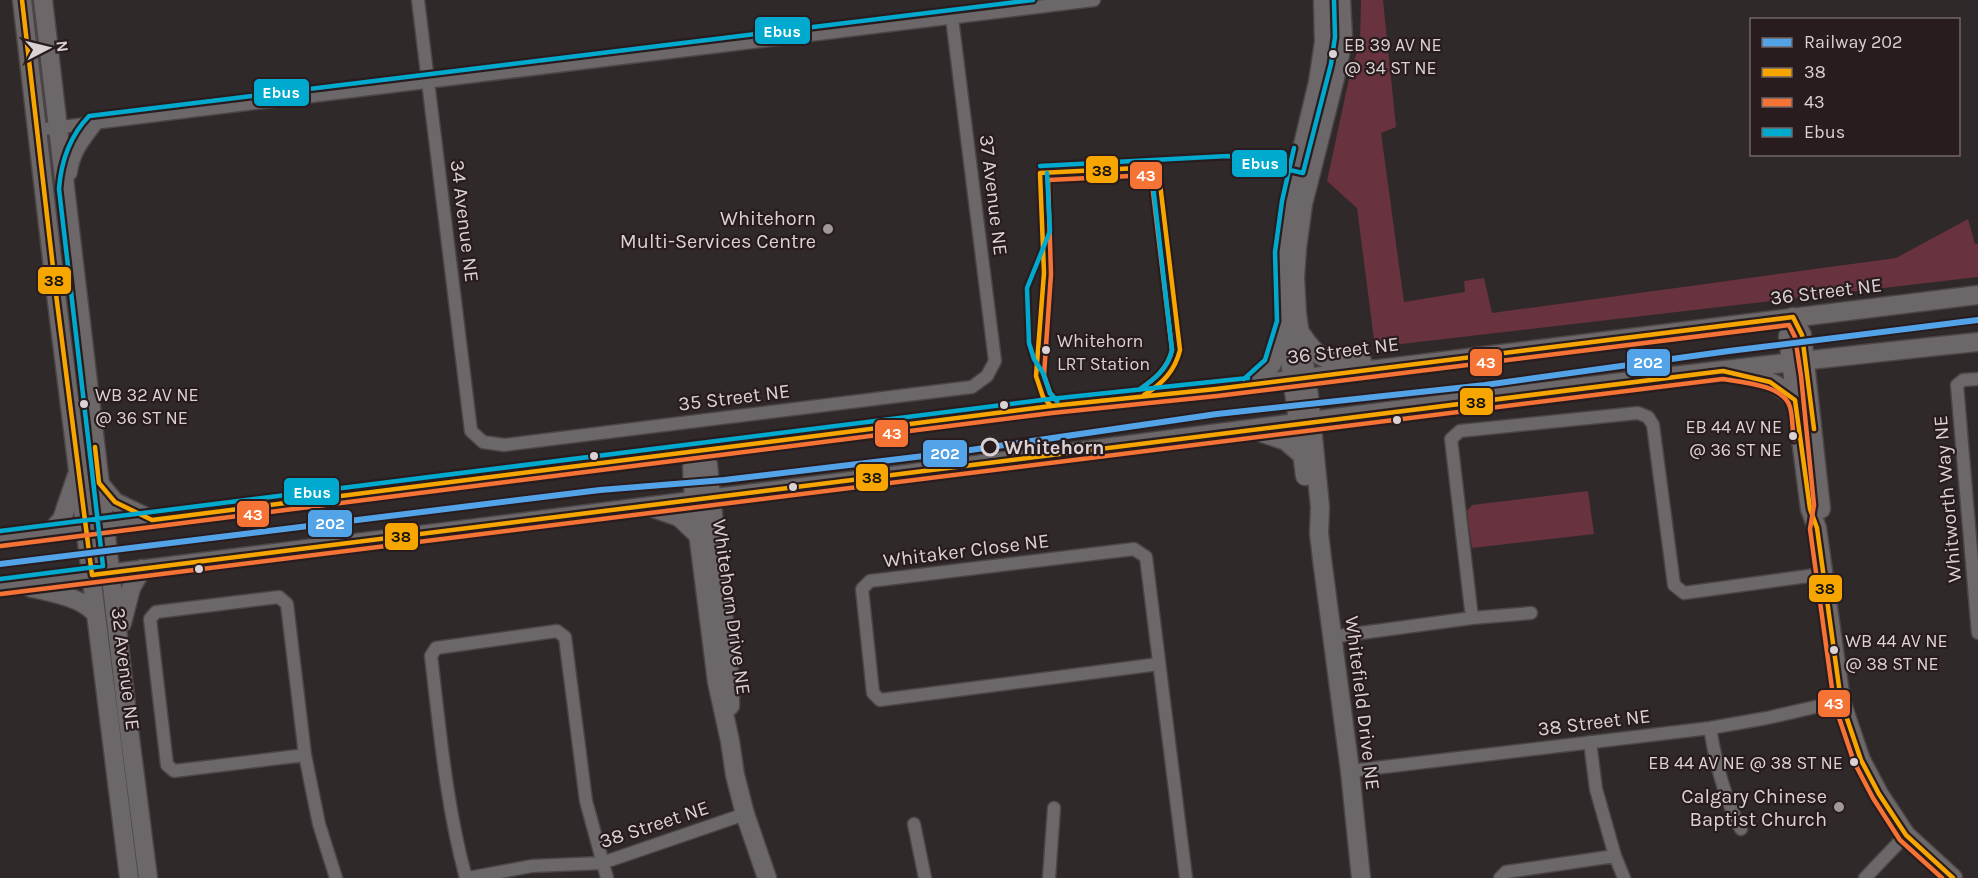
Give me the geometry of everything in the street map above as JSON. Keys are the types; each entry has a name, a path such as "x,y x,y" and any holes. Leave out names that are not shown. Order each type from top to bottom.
{"main road":[{"name":"32 Avenue NE","path":"22,0 79,470 111,573 148,878"},
{"name":"32 Avenue NE","path":"42,0 59,127 99,483 92,575 129,878"},
{"path":"1304,422 1282,252 1289,203 1318,82 1324,42 1323,0"},
{"path":"1248,385 1272,364 1293,327 1296,305 1297,248 1308,182 1338,66 1343,37 1341,0"},
{"path":"66,189 69,164 76,144 93,123"},
{"name":"36 Street NE","path":"0,539 1051,406 1248,385 1978,295"},
{"path":"1793,317 1802,335 1796,400 1810,509 1817,528 1841,701 1861,760 1879,794 1906,835 1953,878"},
{"path":"1293,327 1320,357 1393,367"},
{"path":"9,586 649,507 1304,422 1798,361 1978,342"},
{"path":"1798,361 1822,505 1817,528"},
{"path":"1722,371 1766,379 1784,389 1796,400"},
{"name":"Whitefield Drive NE","path":"1304,422 1302,455 1310,507 1319,533"},
{"name":"Whitefield Drive NE","path":"1304,422 1320,507 1319,533 1350,771 1360,878"},
{"path":"1251,429 1286,441 1302,455"},
{"name":"Whitehorn Drive NE","path":"700,450 692,467 703,500 730,681 730,741"},
{"path":"50,533 62,519 79,470"},
{"path":"99,483 115,502 152,520"},
{"name":"Whitehorn Drive NE","path":"703,500 698,535 717,682 735,775 745,814 767,878"},
{"path":"649,507 679,517 698,535"},
{"path":"118,640 131,588 142,569"},
{"path":"9,586 79,601 96,614"},
{"path":"119,878 126,847"}],"street":[{"name":"34 Avenue NE","path":"418,0 471,431 483,442"},
{"path":"37,130 1094,0"},
{"name":"37 Avenue NE","path":"952,18 995,361 987,376"},
{"name":"35 Street NE","path":"483,442 504,444 972,387 987,376"},
{"name":"Whitworth Way NE","path":"1978,379 1963,380 1957,385 1978,633"},
{"path":"1472,618 1452,439 1460,431 1638,413 1648,417 1653,425 1674,585 1684,593 1823,574"},
{"name":"Whitaker Close NE","path":"1160,664 880,700 873,693 862,589 870,581 1134,549 1146,557 1160,664 1186,878"},
{"path":"305,755 174,771 167,765 150,619 156,612 279,597 287,604 305,755 319,824 336,878"},
{"path":"1331,637 1531,612"},
{"path":"467,878 454,836 449,807 431,656 436,648 557,631 565,638 586,801 607,878"},
{"name":"38 Street NE","path":"1350,771 1710,728 1841,701"},
{"path":"1710,728 1715,761 1728,804 1741,829"},
{"path":"1590,742 1596,789 1615,856 1624,878"},
{"path":"1049,878 1054,808"},
{"name":"38 Street NE","path":"467,878 532,866 602,862 745,814"},
{"path":"914,824 925,878"},
{"path":"1865,878 1906,835"},
{"path":"1500,878 1506,872 1615,856"}],"shaded area":[{"path":"1361,0 1383,0 1396,127 1381,133 1404,302 1465,292 1464,281 1484,278 1492,313 1896,258 1968,219 1975,244 1978,244 1978,277 1375,347 1357,208 1327,181 1350,74 1360,42"},
{"path":"1588,491 1594,534 1472,548 1467,511 1472,505"}],"rail line":[{"name":"202","path":"0,564 600,490 724,480 957,452 1217,414 1485,385 1729,351 1978,320"}],"transit line":[{"name":"38","path":"22,0 92,575 1723,371 1770,382 1795,400 1810,509 1817,528 1841,701 1861,760 1879,794 1906,835 1953,878"},
{"name":"Ebus","path":"0,579 103,566 59,189 67,150 76,132 89,116 1033,0"},
{"name":"Ebus","path":"1040,166 1228,156 1303,173 1331,64 1335,37 1334,0"},
{"name":"Ebus","path":"1244,379 1265,360 1277,321 1275,252 1282,201 1294,148"},
{"name":"38","path":"1051,406 1043,397 1036,376 1044,273 1040,173 1158,167 1180,350 1167,376 1144,395"},
{"name":"Ebus","path":"1140,389 1160,372 1172,350 1151,168"},
{"name":"Ebus","path":"1047,173 1050,231 1027,288 1029,343 1050,393 1057,401"},
{"name":"43","path":"1057,401 1050,393 1044,375 1051,274 1048,180 1151,175 1172,350 1160,372 1140,389"},
{"name":"38","path":"95,447 99,483 115,502 152,520 1051,406 1216,389 1793,317 1802,335 1814,429"},
{"name":"43","path":"1,546 1052,413 1217,396 1789,325 1795,337 1801,376 1814,505 1810,529 1834,703 1854,762 1873,798 1900,840 1942,878"},
{"name":"Ebus","path":"0,531 1050,399 1248,378"},
{"name":"43","path":"1,594 1723,379 1751,383 1780,394 1790,407 1794,440"}],"place":[{"name":"EB 39 AV NE @ 34 ST NE","path":"1333,54"},
{"name":"Whitehorn Multi-Services Centre","path":"828,229"},
{"name":"Whitehorn LRT Station","path":"1046,350"},
{"name":"WB 32 AV NE @ 36 ST NE","path":"84,404"},
{"name":"EB 44 AV NE @ 36 ST NE","path":"1793,436"},
{"name":"Whitehorn","path":"990,447"},
{"name":"WB 44 AV NE @ 38 ST NE","path":"1834,650"},
{"name":"EB 44 AV NE @ 38 ST NE","path":"1854,762"},
{"name":"Calgary Chinese Baptist Church","path":"1839,807"}]}
